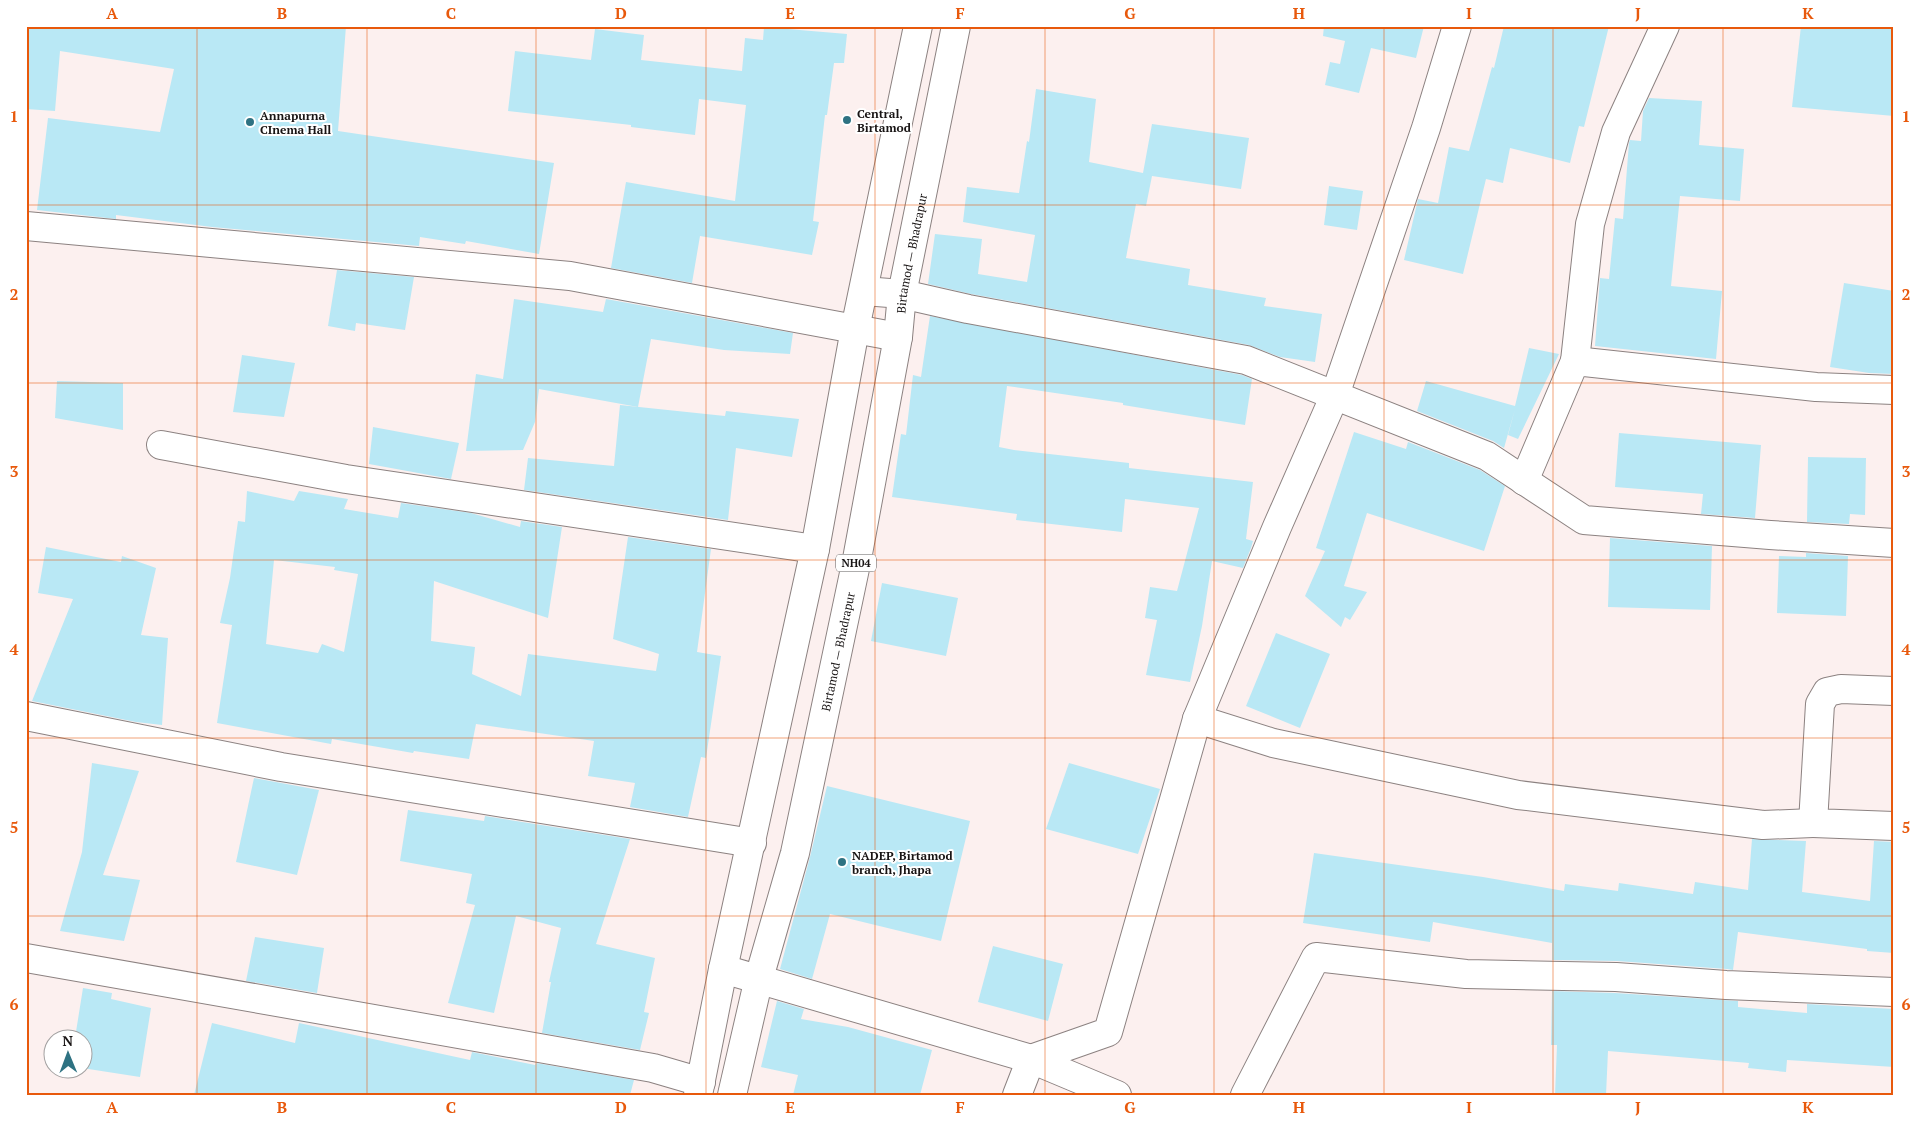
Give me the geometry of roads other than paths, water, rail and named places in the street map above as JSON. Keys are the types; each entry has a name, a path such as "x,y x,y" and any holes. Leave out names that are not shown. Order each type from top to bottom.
{"street":[{"path":"26,958 653,1068 700,1089 723,969 815,549 855,329 918,26"},
{"name":"Birtamod — Bhadrapur","path":"732,1095 758,978 795,853 857,559 898,337 902,294 956,26"},
{"path":"1017,1095 1031,1059 1108,1032 1197,719 1277,527 1335,395 1426,128 1457,26"},
{"path":"1524,481 1575,361 1590,224 1616,132 1665,26"},
{"path":"26,226 570,276 898,337"},
{"path":"864,291 902,294 968,309 1246,360 1487,456 1584,520 1770,535 1894,542"},
{"path":"1575,361 1816,387 1894,390"},
{"path":"160,446 346,479 815,549"},
{"path":"1814,823 1820,704 1827,692 1841,689 1894,691"},
{"path":"26,716 281,767 752,843"},
{"path":"1197,719 1273,743 1518,796 1763,825 1814,823 1894,826"},
{"path":"1245,1095 1316,957 1466,974 1616,977 1726,985 1894,992"},
{"path":"723,969 1031,1059 1117,1095"}],"place":[{"name":"Central, Birtamod","path":"847,120"},
{"name":"Annapurna CInema Hall","path":"250,122"},
{"name":"NADEP, Birtamod branch, Jhapa","path":"842,862"}]}
